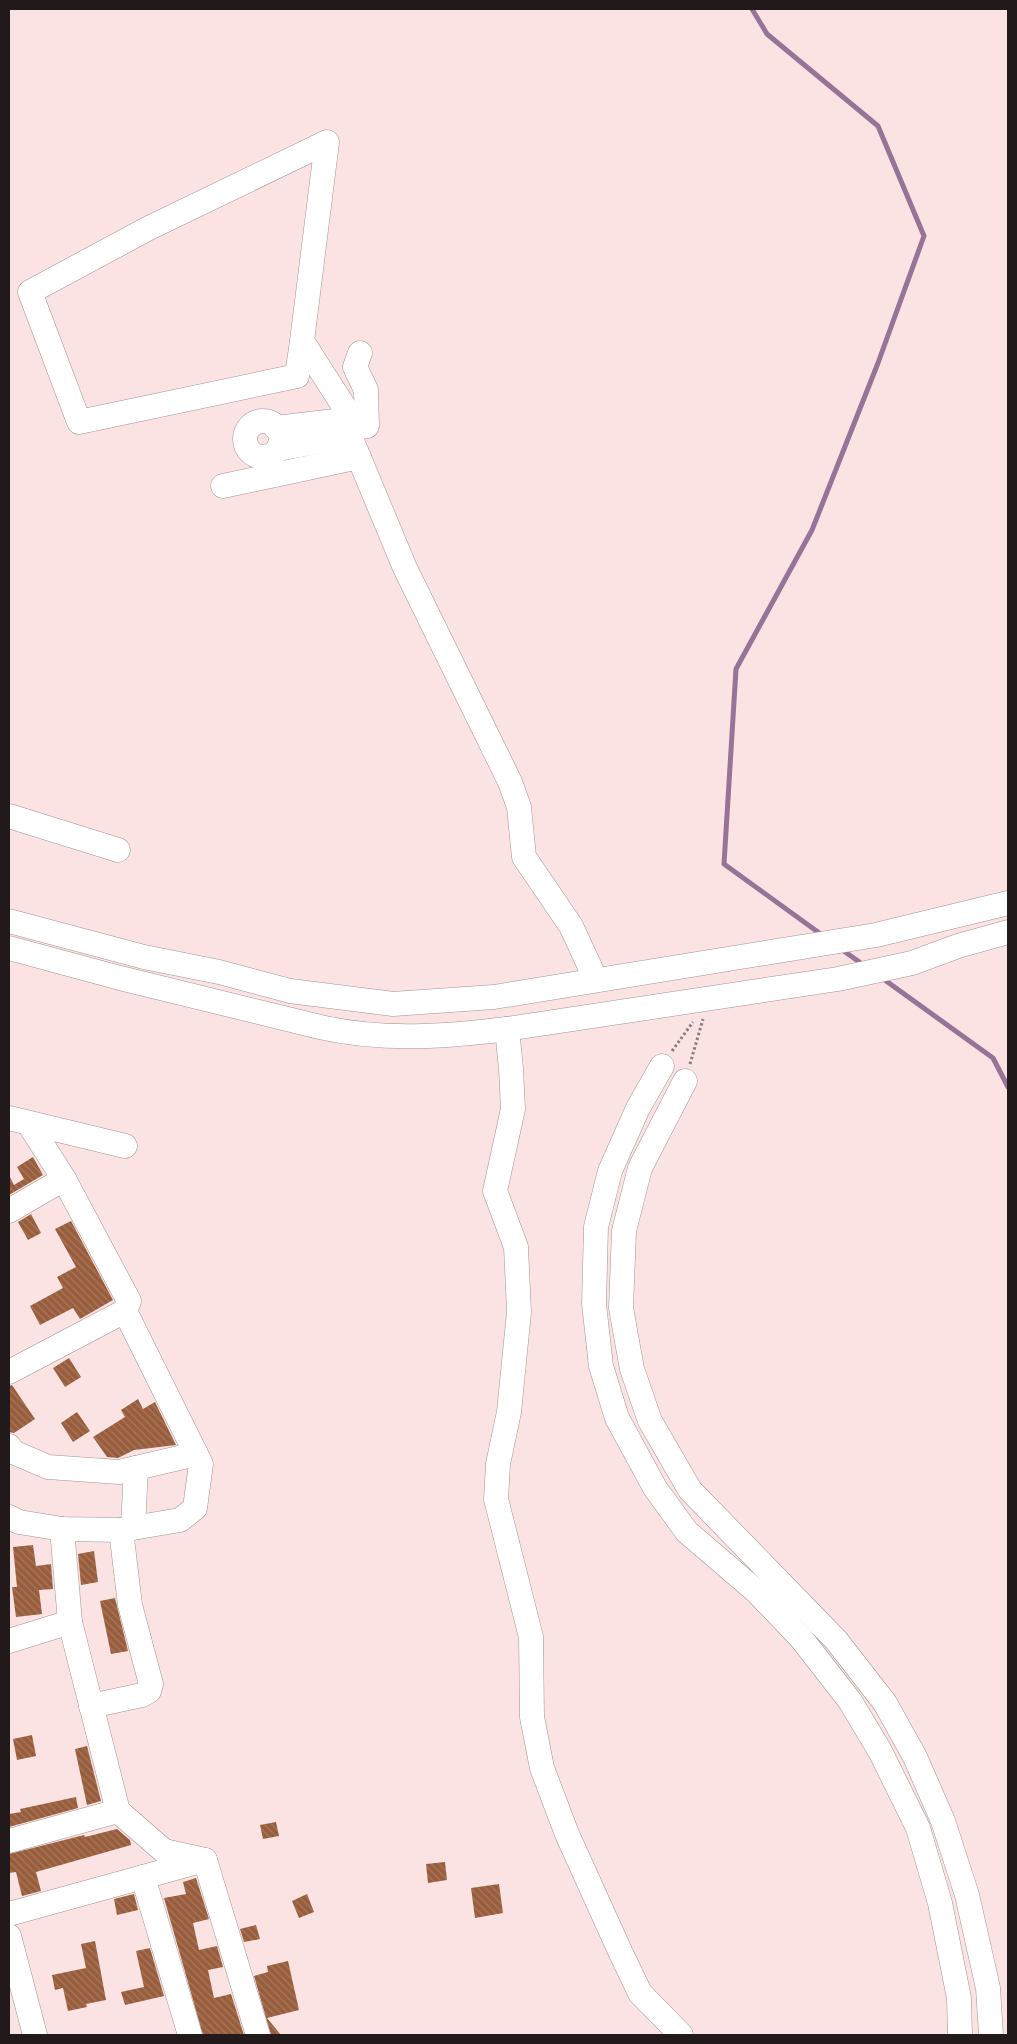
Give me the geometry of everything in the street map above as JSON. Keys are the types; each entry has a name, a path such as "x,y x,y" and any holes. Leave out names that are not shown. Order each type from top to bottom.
{"street":[{"path":"327,142 302,341 297,376 79,422 30,292 148,228 327,142"},
{"path":"302,341 353,435 405,568 510,782 519,807 524,857 571,926 596,980"},
{"path":"223,486 353,435 367,426 366,390 355,367 360,353"},
{"path":"254,385 271,433 353,435"},
{"path":"9,816 118,850"},
{"path":"9,921 144,957 219,972 290,991 393,1004 494,997 798,948 876,935 1008,903"},
{"path":"9,948 144,984 347,1033 400,1037 456,1035 507,1029 838,978 912,964 958,946 1008,932"},
{"path":"507,1029 512,1069 513,1109 495,1191 516,1247 520,1312 509,1412 498,1464 496,1499 531,1637 532,1718 542,1768 567,1834 619,1949 640,1993 681,2035"},
{"path":"662,1066 638,1108 610,1171 596,1227 594,1304 601,1366 614,1410 655,1488 687,1532 757,1592 801,1638 850,1701 880,1751 918,1828 940,1903 958,1998 960,2035"},
{"path":"685,1081 640,1168 624,1231 621,1308 632,1369 650,1421 690,1490 836,1640 885,1703 915,1756 943,1821 967,1895 988,1988 991,2035"},
{"path":"19,1121 125,1146"},
{"path":"9,1372 125,1311 129,1301 64,1179 19,1121"},
{"path":"9,1211 64,1179"},
{"path":"9,1517 20,1522 62,1529 127,1529 180,1520 195,1508 201,1464 125,1311"},
{"path":"9,1446 13,1452 48,1467 119,1472 196,1454"},
{"path":"92,1706 142,1695 149,1691 151,1684 130,1605 127,1529 136,1468"},
{"path":"62,1529 70,1622 118,1811 164,1851 205,1860"},
{"path":"9,1641 70,1622"},
{"path":"9,1841 118,1811"},
{"path":"9,1914 205,1860"},
{"path":"205,1860 258,2035"},
{"path":"143,1877 190,2035"},
{"path":"9,1936 35,2035"}],"path":[{"path":"662,1066 709,999"},
{"path":"685,1081 709,999"}],"building":[{"path":"33,1157 43,1175 9,1195 9,1175 14,1185 24,1179 17,1167"},
{"path":"31,1214 41,1233 28,1240 18,1222"},
{"path":"71,1221 113,1300 80,1319 73,1308 40,1325 30,1306 63,1288 57,1277 76,1267 55,1229"},
{"path":"69,1358 81,1377 65,1387 53,1368"},
{"path":"12,1385 35,1419 14,1433 9,1432 9,1386"},
{"path":"138,1399 143,1409 155,1402 176,1445 134,1450 118,1458 107,1457 93,1437 125,1417 121,1410"},
{"path":"77,1412 90,1431 73,1442 61,1423"},
{"path":"33,1545 36,1566 51,1564 53,1589 39,1590 42,1614 16,1617 12,1587 17,1587 13,1547"},
{"path":"94,1551 98,1582 81,1585 78,1554"},
{"path":"115,1598 128,1651 111,1654 100,1601"},
{"path":"32,1735 36,1756 17,1760 13,1739"},
{"path":"87,1746 101,1801 87,1805 75,1749"},
{"path":"76,1797 78,1808 9,1827 9,1814 21,1812 20,1809"},
{"path":"276,1822 279,1836 263,1839 260,1825"},
{"path":"117,1829 130,1840 131,1845 36,1872 41,1891 22,1896 16,1872 9,1873 9,1854 84,1835 85,1837"},
{"path":"445,1862 447,1880 428,1883 426,1864"},
{"path":"196,1878 209,1919 193,1923 199,1950 217,1946 223,1967 208,1970 214,1998 231,1994 244,2035 203,2035 164,1898 186,1894 183,1882"},
{"path":"499,1884 503,1913 475,1918 471,1888"},
{"path":"134,1894 138,1910 117,1915 114,1899"},
{"path":"307,1894 314,1912 299,1918 292,1901"},
{"path":"256,1925 260,1939 244,1942 240,1929"},
{"path":"95,1941 106,2000 86,2004 87,2007 68,2011 63,1988 55,1990 52,1975 86,1968 81,1944"},
{"path":"150,1948 164,1996 125,2005 121,1992 144,1987 136,1951"},
{"path":"288,1961 299,2010 267,2018 281,2035 271,2035 254,1976 268,1972 267,1966"}],"waterway":[{"path":"752,9 767,34 878,126 924,236 878,363 812,530 736,669 724,864 822,935"},
{"path":"841,949 865,966"},
{"path":"882,978 993,1058 1008,1087"}]}
